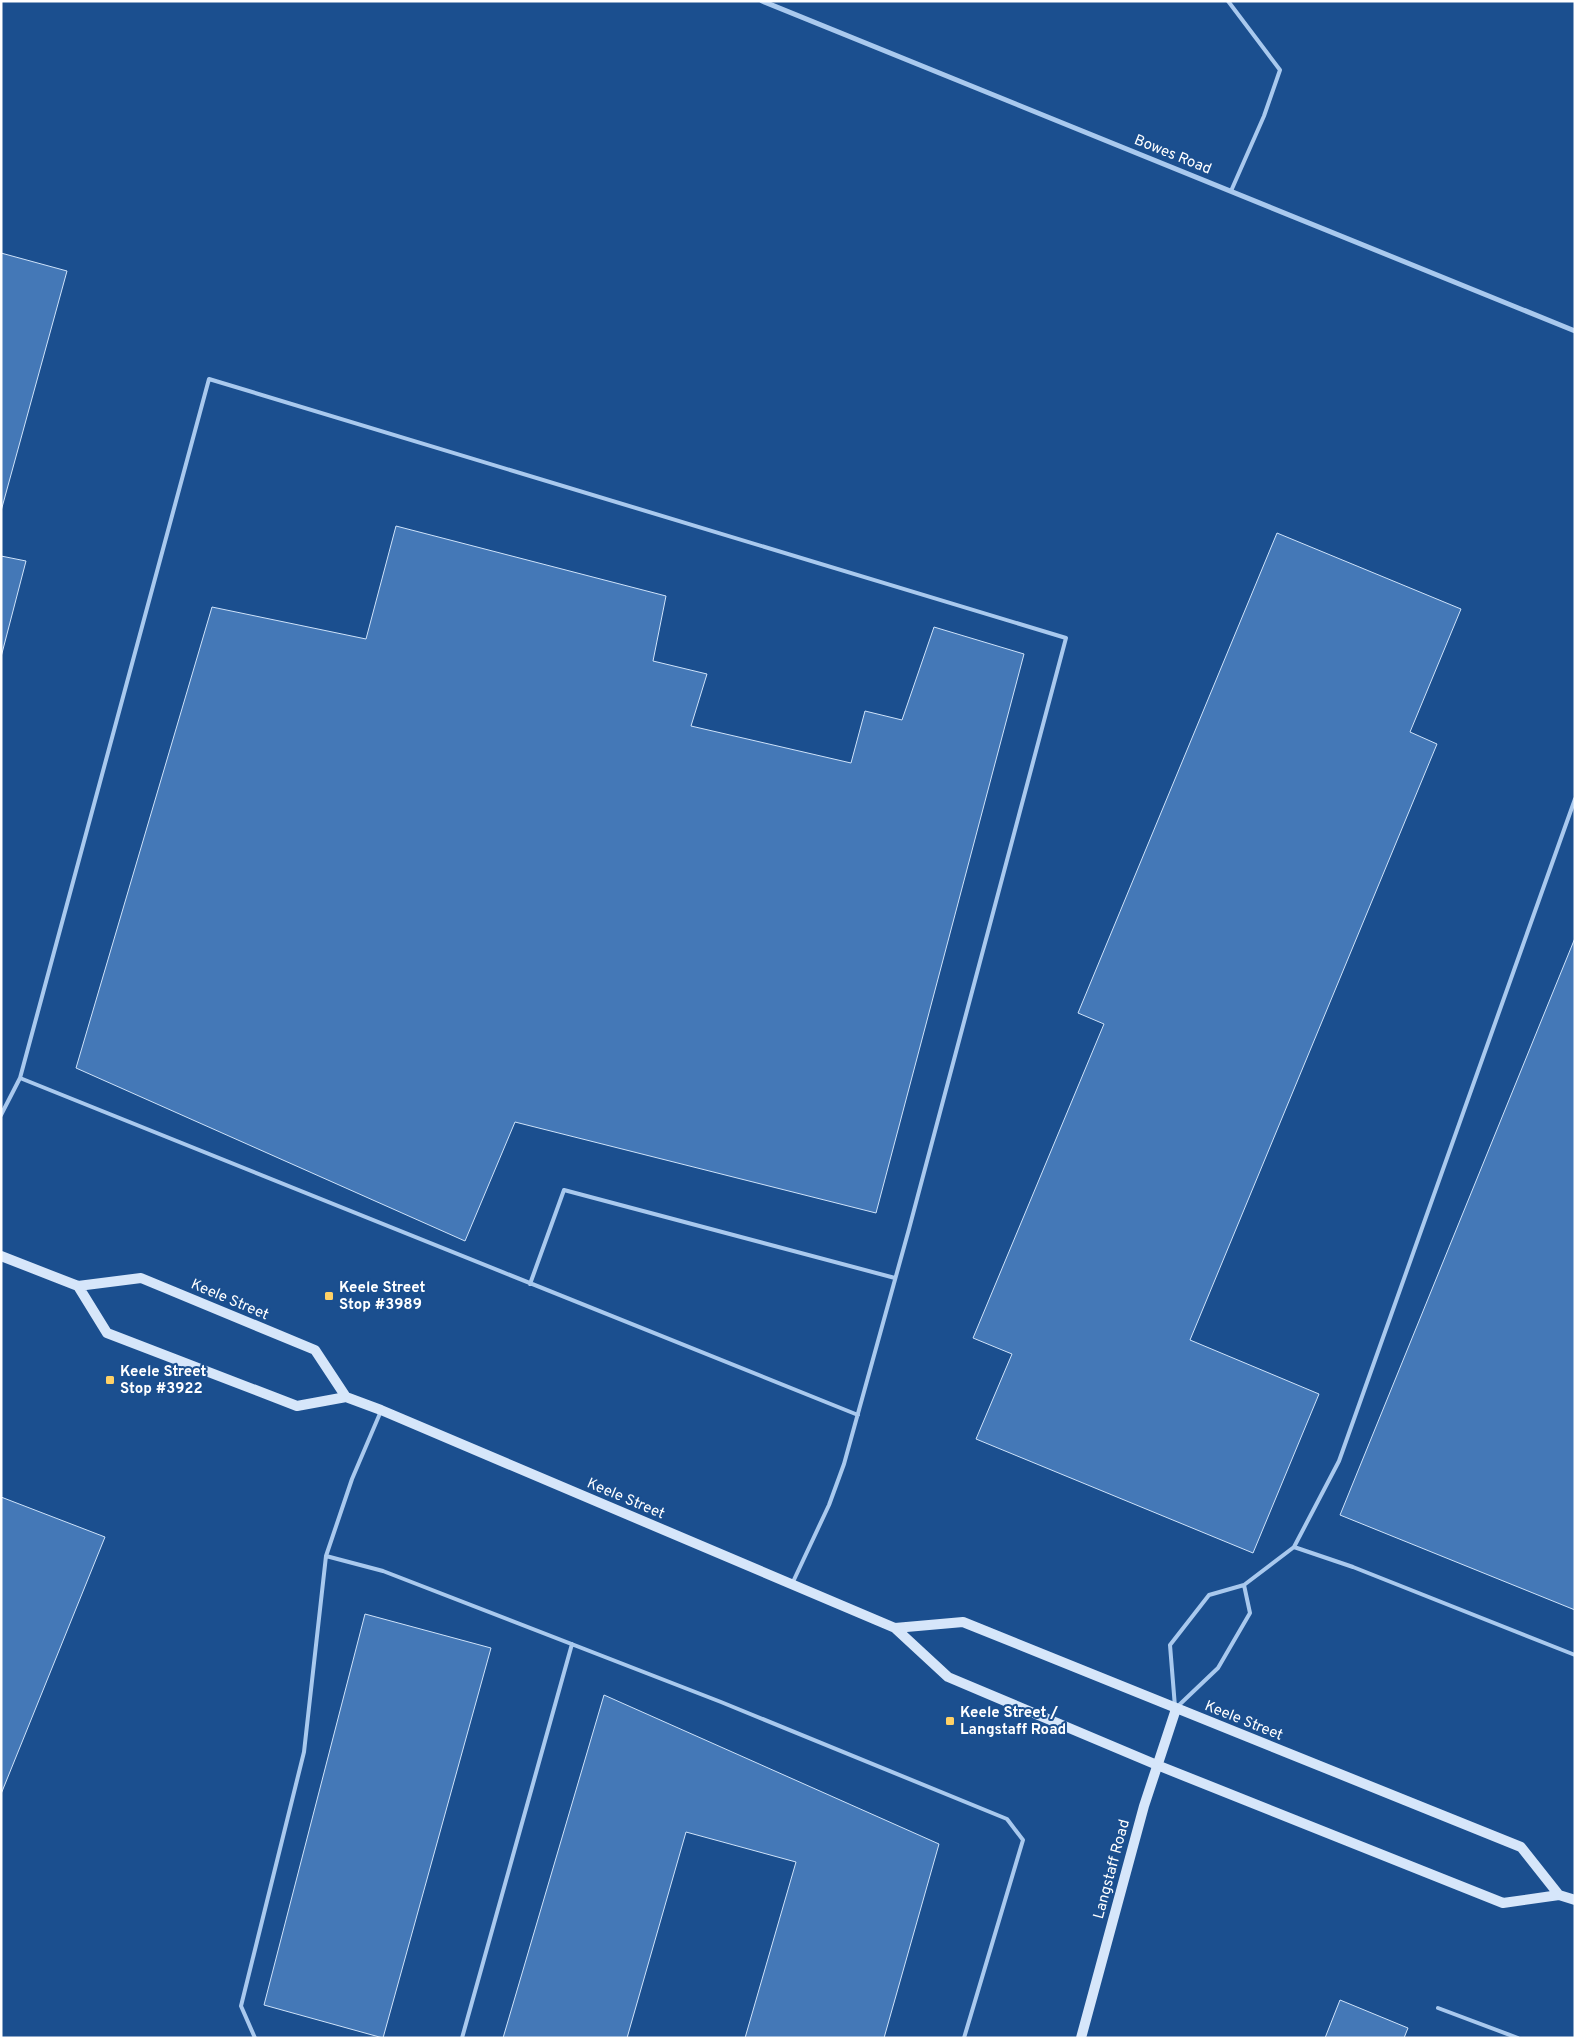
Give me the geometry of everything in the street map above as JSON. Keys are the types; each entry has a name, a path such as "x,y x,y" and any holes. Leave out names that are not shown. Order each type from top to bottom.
{"main road":[{"name":"Keele Street","path":"1,1256 78,1286 141,1278 315,1350 346,1397 381,1410 895,1628 948,1677 1157,1765 1503,1903 1559,1894 1575,1900"},
{"path":"78,1286 107,1333 296,1406 346,1397"},
{"name":"Keele Street","path":"895,1628 962,1622 1521,1847 1559,1894"},
{"name":"Langstaff Road","path":"1081,2038 1157,1765 1176,1709"}],"street":[{"name":"Bowes Road","path":"762,1 1575,330"}],"lane":[{"path":"1228,1 1280,70 1264,116 1232,192"},
{"path":"1,1115 20,1078 209,379 1066,638 858,1415 829,1505 792,1584"},
{"path":"1176,1709 1170,1645 1209,1595 1244,1585 1294,1548 1339,1461 1575,799"},
{"path":"20,1078 858,1415"},
{"path":"530,1284 564,1190 896,1278"},
{"path":"255,2038 241,2006 304,1752 326,1556 352,1479 381,1410"},
{"path":"1294,1548 1353,1567 1575,1655"},
{"path":"326,1556 382,1571 572,1644 722,1702 1007,1819 1023,1840 964,2038"},
{"path":"1176,1709 1218,1668 1250,1613 1244,1585"},
{"path":"462,2038 572,1644"},
{"path":"1438,2008 1518,2038"}],"building":[{"path":"1,253 67,271 1,511"},
{"path":"396,526 666,596 653,661 707,674 691,726 851,763 865,711 902,720 934,627 1024,654 876,1213 515,1122 465,1241 76,1068 212,607 366,639"},
{"path":"1277,533 1461,609 1410,732 1437,744 1190,1340 1319,1394 1253,1553 976,1439 1012,1354 973,1338 1104,1024 1078,1013"},
{"path":"1,556 26,561 1,657"},
{"path":"1575,938 1575,1610 1340,1515"},
{"path":"1,1497 105,1537 1,1794"},
{"path":"365,1614 491,1648 383,2038 264,2005"},
{"path":"604,1695 939,1844 884,2038 745,2038 796,1862 686,1832 627,2038 503,2038"},
{"path":"1340,2000 1408,2028 1404,2038 1325,2038"}],"place":[{"name":"Keele Street Stop #3989","path":"329,1296"},
{"name":"Keele Street Stop #3922","path":"110,1380"},
{"name":"Keele Street / Langstaff Road","path":"950,1721"}]}
